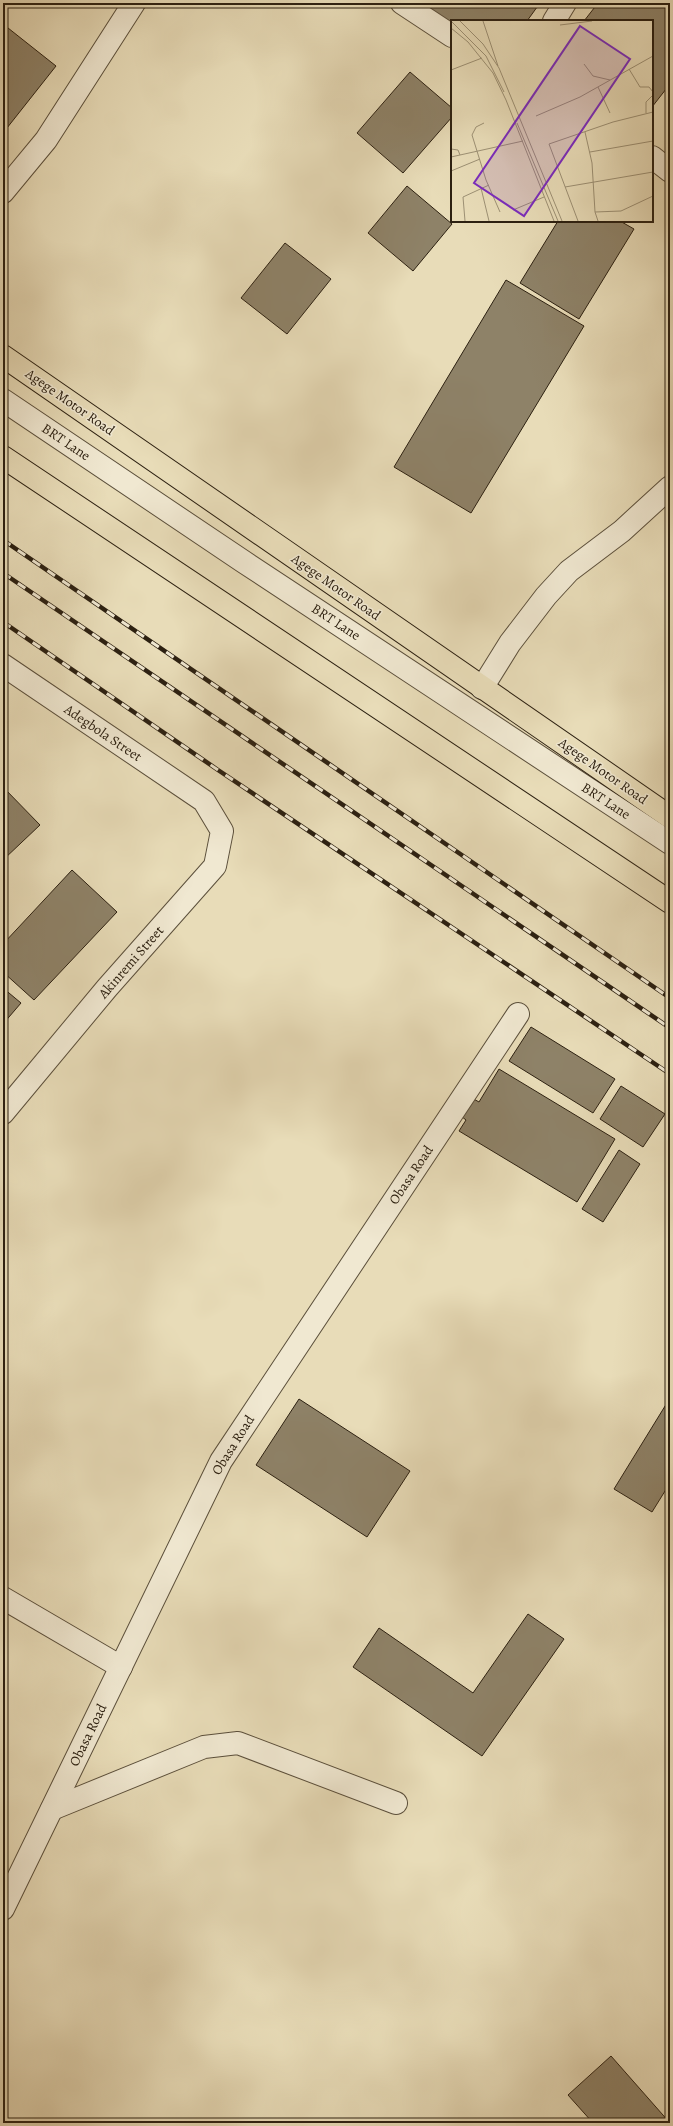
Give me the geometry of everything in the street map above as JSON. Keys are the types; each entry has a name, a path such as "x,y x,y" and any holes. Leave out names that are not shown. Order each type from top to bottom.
{"highway":[{"name":"Agege Motor Road","path":"3,356 670,817"},
{"path":"3,457 670,902"}],"street":[{"path":"3,192 46,140 134,3"},
{"path":"402,3 451,35"},
{"path":"555,20 566,3"},
{"path":"653,158 670,171"},
{"name":"BRT Lane","path":"3,400 237,557 670,843"},
{"path":"482,688 510,643 546,596 569,571 622,531 670,486"},
{"name":"Adegbola Street","path":"3,665 204,801"},
{"name":"Akinremi Street","path":"3,1113 107,988 215,866 222,831 204,801"},
{"name":"Obasa Road","path":"3,1909 221,1461 518,1014"},
{"path":"3,1598 121,1667"},
{"path":"52,1809 204,1747 238,1743 396,1803"}],"building":[{"path":"420,3 540,3 528,20 451,20 451,25"},
{"path":"598,3 670,3 670,84 653,106 653,20 585,20"},
{"path":"3,24 56,66 3,133"},
{"path":"410,72 451,107 451,118 403,173 357,133"},
{"path":"407,186 452,224 413,271 368,233"},
{"path":"557,222 622,222 634,229 579,319 520,283"},
{"path":"285,243 331,279 287,334 241,298"},
{"path":"506,280 584,326 471,513 394,467"},
{"path":"3,787 40,825 3,860"},
{"path":"72,870 117,912 34,1000 3,972 3,944"},
{"path":"3,988 21,1003 3,1024"},
{"path":"531,1027 615,1079 593,1113 509,1061"},
{"path":"499,1069 615,1139 577,1202 459,1131 466,1120 461,1116 472,1098 479,1102"},
{"path":"621,1086 665,1114 643,1147 600,1119"},
{"path":"619,1150 640,1164 603,1222 582,1209"},
{"path":"670,1398 670,1483 652,1512 614,1489"},
{"path":"299,1399 410,1471 367,1537 256,1465"},
{"path":"528,1614 564,1639 482,1756 353,1667 379,1628 473,1693"},
{"path":"611,2056 670,2123 593,2123 568,2095"}],"railway":[{"path":"3,540 670,998"},
{"path":"3,573 670,1028"},
{"path":"3,622 218,770 670,1074"}]}
